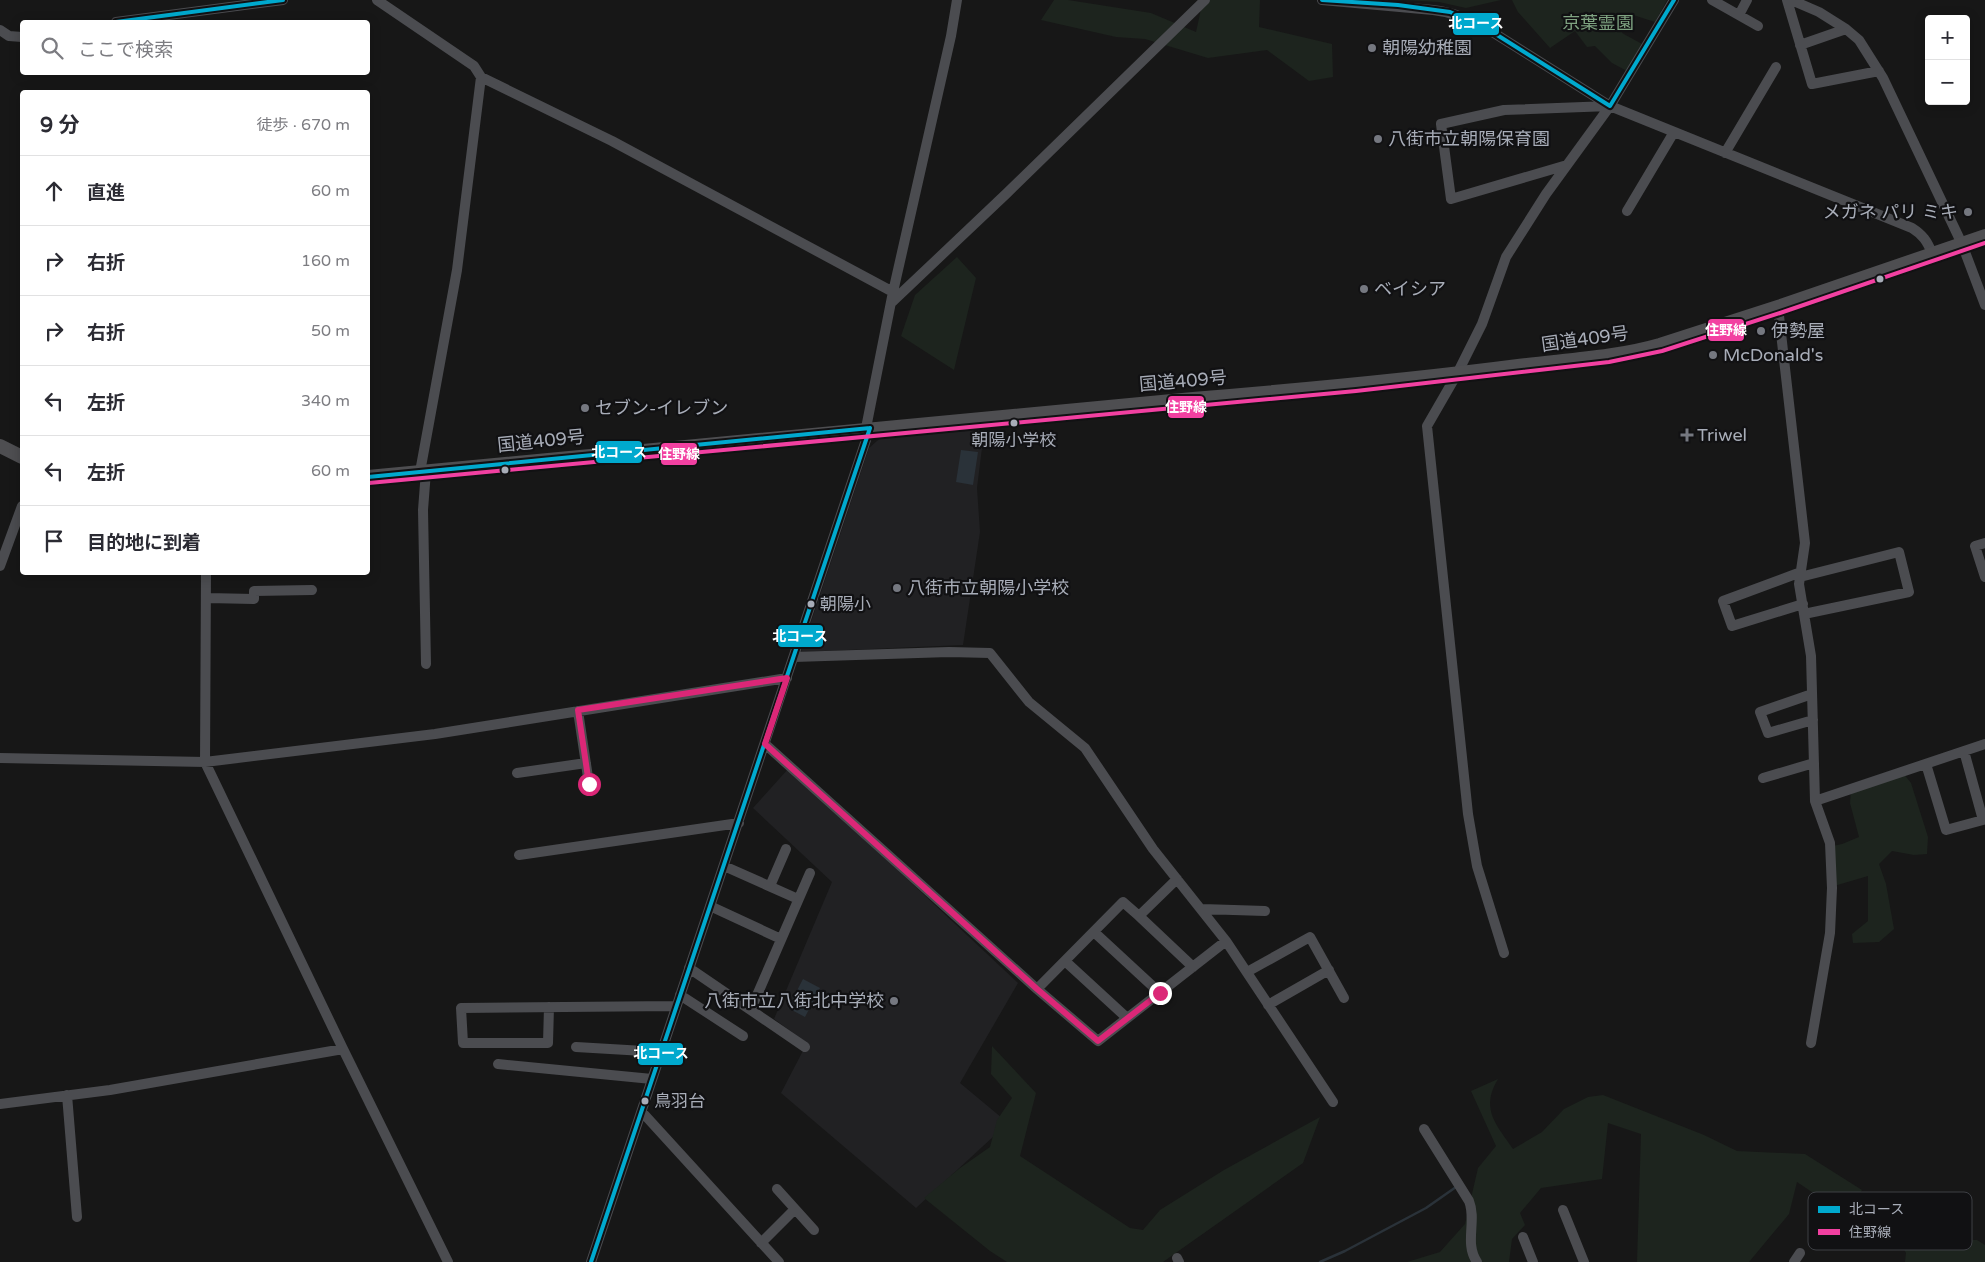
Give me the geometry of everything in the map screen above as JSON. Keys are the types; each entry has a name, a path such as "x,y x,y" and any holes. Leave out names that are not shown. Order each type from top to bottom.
{"highway":[{"name":"国道409号","path":"370,477 868,428 1457,374 1645,349 1778,307 1985,236"},
{"path":"0,446 20,456"}],"street":[{"path":"131,20 283,0"},
{"path":"377,0 474,66 482,76 612,141 892,297"},
{"path":"591,1262 794,658 868,428 892,297 951,36 957,0"},
{"path":"892,297 1006,194 1205,0"},
{"path":"1322,0 1398,5 1450,12 1486,28 1610,106 1912,228 1927,241 1932,253"},
{"path":"1504,953 1477,866 1468,814 1427,426 1457,374 1482,324 1506,257 1546,194 1610,106 1674,0"},
{"path":"1712,0 1758,26"},
{"path":"1739,15 1747,0"},
{"path":"1787,0 1812,84 1879,72"},
{"path":"1792,0 1819,12 1846,29 1858,40 1879,72 1962,244 1985,305"},
{"path":"1800,45 1846,29"},
{"path":"0,30 9,36 20,37"},
{"path":"1726,153 1776,66"},
{"path":"426,664 423,471 457,270 482,76"},
{"path":"1567,165 1451,199 1441,124 1504,110 1610,106"},
{"path":"1627,211 1674,132"},
{"path":"1778,307 1804,543 1800,575 1803,609 1811,656 1815,800 1830,842 1832,888 1830,933 1811,1043"},
{"path":"0,566 20,511"},
{"path":"1985,542 1975,546 1985,577"},
{"path":"1899,552 1908,592 1803,609 1732,626 1723,601 1800,575 1899,552"},
{"path":"206,575 205,762 448,1262"},
{"path":"207,598 254,598 254,591 312,590"},
{"path":"794,658 949,652 990,653 1029,702 1085,748 1153,849 1226,941 1333,1102"},
{"path":"0,758 205,762 435,734 787,678"},
{"path":"1812,694 1760,712 1768,733 1812,720"},
{"path":"578,710 589,784"},
{"path":"765,744 1037,989 1098,1041 1226,941"},
{"path":"1815,800 1985,744"},
{"path":"1926,764 1946,830 1983,820 1964,751"},
{"path":"1763,778 1814,762"},
{"path":"517,773 586,763"},
{"path":"519,855 738,823"},
{"path":"770,886 786,849"},
{"path":"724,866 798,899"},
{"path":"750,1009 810,872"},
{"path":"1139,916 1176,879"},
{"path":"1037,989 1123,902 1193,967"},
{"path":"710,906 781,939"},
{"path":"1202,910 1265,911"},
{"path":"1094,932 1160,993"},
{"path":"1247,972 1310,937 1344,998"},
{"path":"1065,961 1128,1018"},
{"path":"689,968 805,1047"},
{"path":"1268,1005 1328,970"},
{"path":"680,994 744,1036"},
{"path":"549,1007 548,1043 463,1043 461,1008 549,1007 676,1006"},
{"path":"576,1047 661,1052"},
{"path":"0,1104 110,1090 343,1049"},
{"path":"498,1064 652,1079"},
{"path":"66,1095 77,1217"},
{"path":"642,1112 779,1262"},
{"path":"1424,1128 1469,1200 1473,1211 1472,1254 1477,1262"},
{"path":"777,1189 814,1230"},
{"path":"761,1243 796,1209"},
{"path":"1563,1210 1584,1262"},
{"path":"1523,1237 1533,1262"}],"shaded area":[{"name":"八街市立朝陽小学校","path":"985,424 977,488 980,532 963,645 801,652 869,448 885,434"},
{"path":"961,450 978,452 973,485 956,482"},
{"name":"八街市立八街北中学校","path":"789,768 1018,983 960,1083 1008,1123 916,1208 781,1093 807,1043 774,1019 832,882 753,808"},
{"path":"803,979 820,988 805,1017 788,1008"}],"green space":[{"path":"1054,0 1068,0 1151,13 1196,32 1203,0 1260,0 1259,27 1332,44 1333,77 1309,81 1267,50 1208,58 1145,39 1116,37 1041,20"},
{"path":"1403,0 1501,0 1466,8 1439,2"},
{"name":"京葉霊園","path":"1512,0 1667,0 1655,22 1630,14 1622,33 1642,44 1627,71 1612,63 1595,46 1587,47 1575,31 1550,48 1518,12"},
{"path":"957,257 976,278 954,370 901,336 915,295"},
{"path":"1903,773 1911,783 1928,837 1927,854 1914,855 1892,851 1879,864 1886,884 1894,929 1879,942 1853,943 1852,934 1868,921 1868,876 1834,886 1833,846 1859,837 1850,803 1851,790"},
{"path":"992,1046 1036,1093 1020,1156 1130,1228 1143,1230 1160,1210 1224,1170 1320,1117 1303,1163 1163,1262 1007,1262 990,1251 924,1198 960,1168 990,1147 997,1120 1012,1098 991,1074"},
{"path":"1498,1079 1490,1099 1490,1108 1496,1124 1513,1149 1542,1132 1564,1109 1588,1097 1603,1095 1704,1135 1737,1151 1805,1154 1862,1190 1861,1192 1812,1192 1797,1182 1789,1214 1749,1262 1637,1262 1641,1134 1608,1123 1602,1179 1541,1188 1520,1213 1525,1225 1512,1239 1509,1262 1407,1262 1440,1252 1465,1224 1478,1168 1496,1146 1471,1091"},
{"path":"1972,1240 1977,1240 1985,1245 1985,1262 1905,1262 1904,1250 1972,1250"}],"waterway":[{"path":"1320,1262 1345,1251 1426,1208 1456,1187"}],"transit line":[{"name":"北コース","path":"131,20 283,0"},
{"name":"北コース","path":"1322,0 1398,5 1450,12 1486,28 1610,106"},
{"name":"北コース","path":"1610,106 1674,0"},
{"name":"住野線","path":"370,483 1356,391 1609,362 1662,351 1985,243"},
{"name":"北コース","path":"370,477 870,428"},
{"name":"北コース","path":"591,1262 870,428"}],"place":[{"name":"朝陽幼稚園","path":"1372,48"},
{"name":"八街市立朝陽保育園","path":"1378,139"},
{"name":"メガネ パリ ミキ","path":"1968,212"},
{"name":"ベイシア","path":"1364,289"},
{"name":"伊勢屋","path":"1761,331"},
{"name":"McDonald's","path":"1713,355"},
{"name":"セブン-イレブン","path":"585,408"},
{"name":"朝陽小学校","path":"1014,423"},
{"name":"Triwel","path":"1687,435"},
{"name":"八街市立朝陽小学校","path":"897,588"},
{"name":"朝陽小","path":"811,604"},
{"name":"八街市立八街北中学校","path":"894,1001"},
{"name":"鳥羽台","path":"645,1101"}],"route":[{"path":"589,784 578,710 787,678 765,744 1037,989 1098,1041 1160,993"}]}
